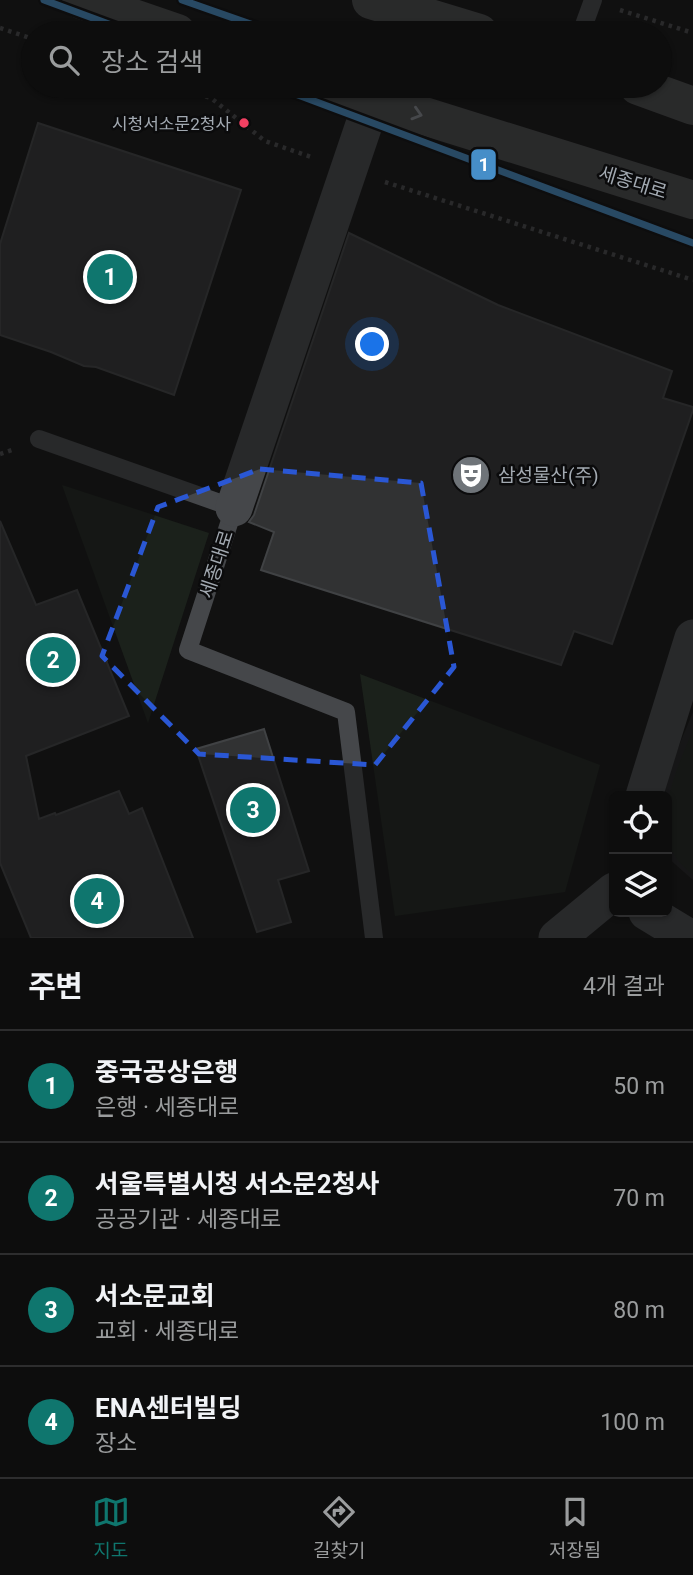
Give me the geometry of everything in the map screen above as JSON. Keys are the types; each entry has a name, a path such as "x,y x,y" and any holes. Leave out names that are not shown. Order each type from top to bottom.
{"main road":[{"path":"81,0 142,21"},
{"path":"371,0 440,21"},
{"name":"세종대로","path":"363,98 693,200"},
{"path":"671,98 693,106"}],"street":[{"name":"세종대로","path":"234,508 372,101"},
{"path":"645,791 693,638"},
{"path":"557,938 609,895"},
{"path":"656,917 690,938"}],"lane":[{"path":"586,21 593,1"},
{"path":"38,439 234,508"},
{"name":"세종대로","path":"234,508 188,650 346,712 374,938"}],"path":[{"path":"593,1 656,21"},
{"path":"672,26 693,33"},
{"path":"0,28 21,35"},
{"path":"211,98 265,141 693,280"}],"highlighted area":[{"path":"260,469 421,483 454,667 375,765 199,754 102,656 158,507"}],"shaded area":[{"path":"62,485 209,533 148,723"},
{"path":"360,674 600,765 565,892 395,916"},
{"path":"693,712 693,880 672,861 672,791 660,791"},
{"path":"693,730 693,874 678,860 672,849 671,791"}],"building":[{"path":"38,123 241,190 174,395 0,335 0,244"},
{"path":"349,233 498,305 672,371 663,398 693,407 693,410 612,644 574,631 561,665 261,570 274,532 249,522 254,515"},
{"path":"0,521 36,605 77,590 129,716 26,756 39,819 119,791 129,814 142,808 193,938 31,938 0,863"},
{"path":"264,729 309,871 278,880 291,922 257,932 196,749"}],"transit line":[{"name":"1","path":"44,0 101,21"},
{"name":"1","path":"182,0 242,21"},
{"name":"1","path":"306,98 693,243"}],"place":[{"name":"시청서소문2청사","path":"244,123"},
{"name":"중국공상은행","path":"110,277"},
{"name":"삼성물산(주)","path":"471,475"},
{"name":"서울특별시청 서소문2청사","path":"53,660"},
{"name":"서소문교회","path":"253,810"},
{"name":"ENA센터빌딩","path":"97,901"}]}
